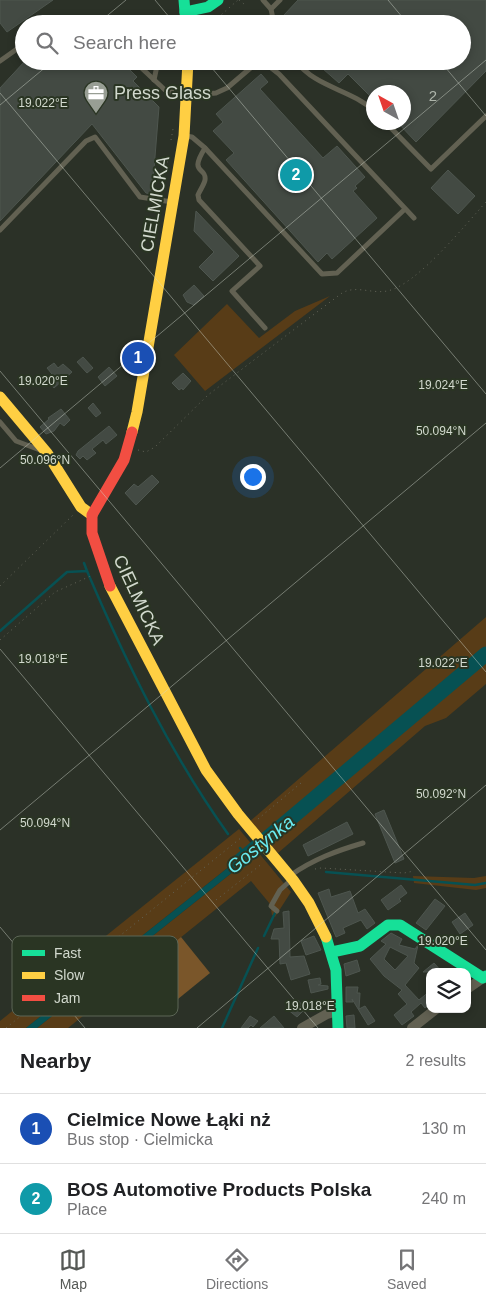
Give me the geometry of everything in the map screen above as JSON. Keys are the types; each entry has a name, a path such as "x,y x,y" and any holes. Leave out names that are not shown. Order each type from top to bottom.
{"street":[{"path":"184,6 208,7 218,0"},
{"name":"CIELMICKA","path":"188,70 184,136 138,404 124,460 92,515 92,533 109,584 206,770 222,796 250,831 267,858 290,878 312,909 332,952 337,984 338,1028"},
{"path":"0,396 47,453 81,507 92,515"},
{"path":"332,952 360,946 384,926 396,923 408,928 485,977 471,986"},
{"path":"302,1028 327,1014 337,1011"},
{"path":"412,1028 431,1013"}],"lane":[{"path":"263,0 271,9 272,15"},
{"path":"271,9 280,0"},
{"path":"0,61 15,50"},
{"path":"143,70 165,90 187,96 216,92 227,88 248,70"},
{"path":"154,80 156,70"},
{"path":"273,70 279,74 414,218"},
{"path":"304,70 311,77 357,98 366,105"},
{"path":"393,130 431,169 486,116"},
{"path":"184,136 192,137 205,148 322,274 337,272 405,209"},
{"path":"0,230 86,141 95,137 140,197 173,202"},
{"path":"205,148 196,161 196,166 204,176 205,181 198,195 199,200 260,266 232,291 266,328"},
{"path":"0,422 16,441 47,453"},
{"path":"277,911 272,906 280,890 290,878 312,861 331,852 363,843"}],"path":[{"path":"221,15 238,0 244,4"},
{"path":"128,448 146,452 155,446 208,395 342,293 350,289 387,291 415,275 486,202"},
{"path":"0,586 81,507"},
{"path":"0,640 42,602 56,592 94,575"},
{"path":"250,831 301,783"},
{"path":"120,936 240,839"},
{"path":"216,900 267,858"},
{"path":"308,871 322,868 414,871"},
{"path":"6,1028 21,1016"}],"shaded area":[{"path":"330,296 205,391 174,355 227,304 259,338 295,311"},
{"path":"486,617 486,684 446,718 425,726 278,853 249,822"},
{"path":"239,829 254,847 142,936 106,936"},
{"path":"258,852 291,892 275,917 272,915 270,904 251,881 178,940 178,936 153,936"},
{"path":"413,876 474,878 486,876 486,888 476,890 414,883"},
{"path":"181,937 210,973 178,999 178,939"},
{"path":"12,1011 12,1016 41,1016 26,1028 0,1028 0,1021"},
{"path":"52,1016 83,1016 68,1028 37,1028"}],"water":[{"path":"254,847 258,852 153,936 142,936"},
{"path":"41,1016 52,1016 37,1028 26,1028"}],"building":[{"path":"0,0 53,0 31,15 15,15 15,26 7,32 0,23"},
{"path":"298,0 486,0 486,71 416,142 405,130 411,130 411,85 366,85 366,92 348,74 339,83 324,70 471,70 471,15 284,15"},
{"path":"17,70 130,70 137,77 133,81 159,107 152,194 146,193 92,124 0,221 0,88"},
{"path":"261,74 268,82 260,89 323,158 337,146 365,177 355,186 357,188 353,191 377,218 332,259 327,253 318,262 226,160 234,153 213,131 223,122 216,114"},
{"path":"448,170 475,196 458,214 431,188"},
{"path":"196,211 239,256 213,281 199,267 214,252 194,231"},
{"path":"194,285 204,296 194,305 187,302 183,295"},
{"path":"83,357 93,368 87,373 77,362"},
{"path":"54,363 58,368 63,364 72,372 54,388 47,378 52,374 47,368"},
{"path":"109,367 117,376 105,386 98,377"},
{"path":"183,373 191,381 183,390 182,388 179,390 172,383"},
{"path":"93,403 101,413 96,417 88,408"},
{"path":"61,409 70,420 64,426 60,423 54,431 46,434 40,427 48,418"},
{"path":"109,426 117,435 106,444 103,440 92,449 96,453 87,460 83,456 80,459 76,455 78,451"},
{"path":"152,475 159,482 136,505 125,493 134,484 138,487"},
{"path":"384,810 404,859 395,863 375,814"},
{"path":"347,822 353,834 308,856 303,845"},
{"path":"401,885 407,893 399,899 401,901 388,910 381,900"},
{"path":"329,889 331,897 350,891 358,913 365,909 375,923 367,929 361,920 343,928 345,933 336,937 318,893"},
{"path":"435,899 445,906 426,930 416,923"},
{"path":"289,911 290,957 304,956 310,974 291,980 286,963 280,964 279,939 271,939 274,929 284,928 283,912"},
{"path":"465,913 473,925 460,934 452,922"},
{"path":"391,933 402,939 399,945 415,949 418,945 414,963 419,968 405,985 419,1000 426,994 426,1007 421,1003 411,1012 414,1016 402,1025 394,1015 407,1004 398,994 402,990 384,976 370,959 386,944 381,941","holes":["390,947 408,956 395,970 384,959"]},
{"path":"314,936 321,950 306,955 301,941"},
{"path":"357,960 360,971 346,976 344,964"},
{"path":"434,963 438,968 428,968"},
{"path":"320,978 321,984 318,985 328,986 328,989 311,993 308,980"},
{"path":"346,987 358,987 357,993 360,993 359,1009 365,1006 375,1021 368,1025 352,999 353,1002 346,1002"},
{"path":"298,1000 305,1009 297,1017 287,1009"},
{"path":"354,1015 355,1028 347,1028 346,1016"},
{"path":"250,1016 258,1021 253,1027 251,1025 248,1028 241,1028"},
{"path":"274,1016 284,1028 260,1028"}],"waterway":[{"path":"84,563 87,571"},
{"path":"0,631 67,572 87,571 117,639 150,706 187,772 228,834"},
{"name":"Gostynka","path":"240,861 486,654"},
{"path":"240,848 246,856"},
{"path":"326,872 475,885 486,883"},
{"path":"264,936 275,913"},
{"path":"222,1028 258,948"}],"traffic: fast":[{"path":"184,0 185,15"},
{"path":"185,12 208,7 218,0"},
{"path":"332,952 360,946 388,925 400,925 483,978 486,976"},
{"path":"326,937 336,970 338,1028"}],"traffic: slow":[{"path":"132,432 184,136 188,70"},
{"path":"0,397 47,453 81,507 92,515"},
{"path":"110,586 206,770 238,814 293,880 309,903 326,937"}],"traffic: jam":[{"path":"110,586 92,533 92,515 124,460 132,432"}],"place":[{"name":"Press Glass","path":"96,114"},
{"name":"BOS Automotive Products Polska","path":"296,175"},
{"name":"Cielmice Nowe Łąki nż","path":"138,358"}]}
